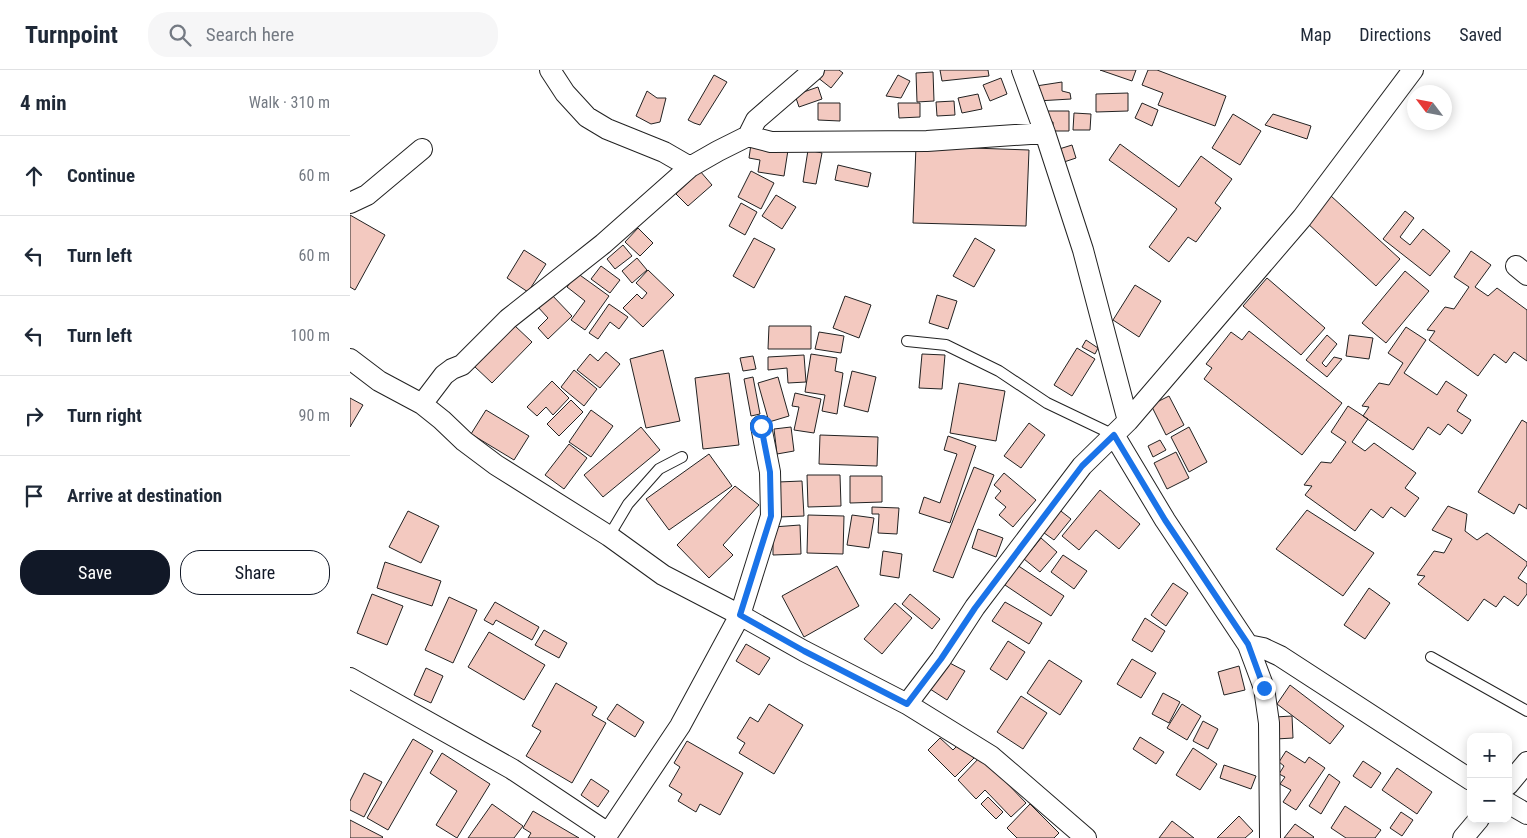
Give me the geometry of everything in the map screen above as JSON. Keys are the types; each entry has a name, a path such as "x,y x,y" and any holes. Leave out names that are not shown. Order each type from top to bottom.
{"street":[{"path":"550,70 565,93 587,117 607,129 664,152 690,167"},
{"path":"422,404 444,374 462,365 508,319 603,244 690,167 718,150 748,136 756,120 814,70"},
{"path":"1022,70 1045,133 1083,250 1128,421"},
{"path":"907,704 941,659 975,608 1082,466 1128,421 1302,218 1413,70"},
{"path":"748,136 770,142 917,141 1045,133"},
{"path":"350,203 367,195 422,150"},
{"path":"350,359 379,381 422,404 464,441 496,465 609,536 663,574 804,651 907,704 991,756 1086,838"},
{"path":"350,678 512,769 607,835 680,726 740,615 771,516 770,472 761,426"},
{"path":"1114,435 1165,520 1248,644 1264,688 1269,723 1270,838"},
{"path":"1248,644 1263,648 1280,656 1468,778"},
{"path":"1512,780 1527,762"},
{"path":"1512,805 1527,814"},
{"path":"1463,838 1476,823"}],"lane":[{"path":"907,341 946,344 1000,371 1047,403 1114,435"},
{"path":"609,536 628,504 658,469 682,457"},
{"path":"1431,657 1527,711"}],"building":[{"path":"823,70 839,70 843,73 831,88 817,77"},
{"path":"940,70 988,70 989,76 942,81"},
{"path":"1100,70 1136,70 1132,81"},
{"path":"1148,70 1157,70 1226,96 1215,126 1158,105 1163,93 1142,85"},
{"path":"933,72 934,101 917,102 916,73"},
{"path":"714,75 727,82 700,125 694,123 688,120"},
{"path":"898,75 910,81 901,98 886,96"},
{"path":"1001,78 1007,94 990,101 983,85"},
{"path":"1062,82 1062,91 1070,93 1071,99 1037,101 1036,86"},
{"path":"818,87 822,99 799,107 795,95"},
{"path":"647,91 657,98 666,98 660,122 651,124 636,116"},
{"path":"1128,93 1128,111 1096,112 1096,94"},
{"path":"978,94 982,109 962,113 958,98"},
{"path":"954,101 955,115 937,116 936,102"},
{"path":"818,103 840,103 840,121 818,120"},
{"path":"898,103 920,103 920,117 899,118"},
{"path":"1142,103 1158,110 1152,126 1135,118"},
{"path":"1045,111 1069,111 1069,131 1053,131 1053,122 1045,122"},
{"path":"1074,113 1091,114 1090,130 1073,130"},
{"path":"1233,114 1261,131 1240,165 1212,148"},
{"path":"1273,114 1311,126 1307,139 1265,125"},
{"path":"751,144 788,150 784,176 758,172 760,160 749,158"},
{"path":"1120,144 1179,187 1201,156 1232,179 1215,203 1221,208 1196,242 1188,237 1169,262 1149,247 1177,209 1109,160"},
{"path":"1072,145 1076,158 1061,163 1056,150"},
{"path":"916,146 1029,150 1026,226 913,223"},
{"path":"808,150 822,153 816,184 803,182"},
{"path":"838,165 871,173 868,187 835,180"},
{"path":"700,171 712,185 688,206 676,194"},
{"path":"751,171 774,183 761,209 738,197"},
{"path":"776,195 796,207 782,229 762,216"},
{"path":"1331,196 1400,259 1376,286 1307,223"},
{"path":"741,203 757,212 745,235 729,226"},
{"path":"1405,211 1414,218 1400,237 1410,245 1423,229 1450,251 1430,276 1383,239"},
{"path":"350,215 385,235 355,290 350,287"},
{"path":"638,228 653,243 640,256 625,242"},
{"path":"754,238 775,249 754,288 733,276"},
{"path":"975,238 995,250 974,287 953,276"},
{"path":"623,245 632,256 615,269 607,259"},
{"path":"524,250 546,264 528,292 507,278"},
{"path":"1471,251 1491,265 1475,287 1488,296 1497,288 1527,310 1527,361 1514,352 1506,363 1494,354 1478,376 1429,340 1435,331 1427,330 1445,307 1454,309 1469,287 1454,277"},
{"path":"637,258 647,270 632,283 622,271"},
{"path":"601,266 620,280 610,293 591,279"},
{"path":"648,270 674,295 643,327 623,308 637,294 642,299 647,293 636,283"},
{"path":"1405,271 1429,291 1386,343 1362,323"},
{"path":"577,273 609,296 585,330 571,320 585,301 567,287"},
{"path":"1267,278 1325,328 1301,355 1243,306"},
{"path":"1135,285 1161,301 1139,337 1113,320"},
{"path":"550,293 572,316 548,339 538,328 548,318 537,306"},
{"path":"937,295 957,301 948,329 929,323"},
{"path":"845,296 871,305 859,338 833,328"},
{"path":"609,304 628,317 619,329 610,322 598,339 589,333"},
{"path":"514,325 532,342 492,383 474,366"},
{"path":"769,326 811,326 811,349 768,349"},
{"path":"1406,327 1426,340 1404,373 1437,395 1446,381 1467,395 1457,411 1471,420 1462,434 1448,424 1440,435 1428,427 1413,450 1363,416 1369,407 1362,406 1379,383 1389,385 1403,363 1388,353"},
{"path":"1249,331 1342,403 1302,455 1204,379 1212,368 1206,364 1231,332 1242,340"},
{"path":"819,332 844,336 841,353 815,349"},
{"path":"1327,335 1337,344 1322,363 1326,367 1334,357 1342,359 1327,377 1306,360"},
{"path":"1349,335 1373,338 1369,359 1346,356"},
{"path":"1086,340 1098,348 1095,354 1082,347"},
{"path":"1077,348 1095,359 1072,396 1054,385"},
{"path":"663,350 680,421 646,428 630,359"},
{"path":"606,352 620,364 600,388 577,370 590,354 598,361"},
{"path":"811,354 837,358 835,371 843,373 837,414 822,411 825,395 805,392"},
{"path":"922,354 945,355 942,389 919,388"},
{"path":"804,355 806,382 788,383 787,368 768,370 768,357"},
{"path":"753,356 756,369 743,371 740,358"},
{"path":"574,370 597,389 584,406 561,387"},
{"path":"852,371 876,377 868,412 844,406"},
{"path":"729,373 739,445 703,449 695,378"},
{"path":"753,377 760,414 751,416 744,379"},
{"path":"778,377 789,416 769,422 758,383"},
{"path":"552,381 569,398 553,415 546,407 537,416 527,407"},
{"path":"959,383 1005,391 996,441 950,433"},
{"path":"795,393 821,399 814,433 794,430 799,407 792,406"},
{"path":"1169,396 1184,425 1166,435 1151,405"},
{"path":"350,398 363,405 350,427"},
{"path":"571,400 583,412 559,436 547,424"},
{"path":"1348,406 1368,419 1352,442 1365,451 1374,443 1416,473 1405,488 1419,498 1405,517 1391,507 1383,518 1371,509 1355,531 1305,495 1312,486 1304,485 1321,462 1331,463 1346,442 1331,432"},
{"path":"486,410 529,436 514,460 471,434"},
{"path":"591,410 613,426 591,457 569,442"},
{"path":"1522,420 1527,423 1527,509 1519,504 1514,514 1478,492"},
{"path":"1029,423 1045,435 1021,468 1004,456"},
{"path":"641,427 660,450 603,497 584,475"},
{"path":"791,427 794,451 777,454 774,429"},
{"path":"1189,427 1207,462 1189,472 1171,437"},
{"path":"820,435 878,437 877,466 819,464"},
{"path":"948,436 976,446 950,523 919,513 924,497 940,503 957,454 944,450"},
{"path":"1160,440 1166,450 1153,457 1148,446"},
{"path":"569,444 587,458 564,489 545,475"},
{"path":"1176,452 1189,478 1167,489 1154,463"},
{"path":"709,454 732,486 669,530 646,499"},
{"path":"974,467 994,475 953,578 933,571"},
{"path":"1004,473 1036,500 1013,527 999,515 1006,507 995,498 1001,491 994,485"},
{"path":"807,475 840,475 841,506 808,507"},
{"path":"850,476 882,476 882,502 850,503"},
{"path":"802,481 804,516 779,517 778,482"},
{"path":"735,486 759,505 723,545 733,555 709,578 677,545"},
{"path":"1100,490 1140,524 1119,549 1096,530 1079,550 1062,536"},
{"path":"1448,506 1467,514 1465,531 1477,540 1487,533 1527,562 1518,578 1527,584 1527,594 1518,606 1504,596 1496,607 1484,599 1468,621 1418,584 1425,576 1417,575 1434,551 1444,553 1452,539 1432,530"},
{"path":"872,507 899,508 897,534 878,533 879,514 872,514"},
{"path":"1057,508 1071,519 1054,540 1040,530"},
{"path":"1307,510 1374,553 1343,596 1276,549"},
{"path":"408,511 439,526 421,563 389,547"},
{"path":"808,515 844,516 843,554 807,553"},
{"path":"852,515 874,518 869,548 847,545"},
{"path":"800,525 801,554 773,555 773,527"},
{"path":"978,529 1003,538 996,557 972,548"},
{"path":"1041,538 1057,552 1040,572 1024,559"},
{"path":"883,551 902,554 899,578 880,575"},
{"path":"1063,555 1087,571 1074,589 1051,572"},
{"path":"385,562 441,581 432,606 377,588"},
{"path":"1017,565 1064,596 1051,616 1005,585"},
{"path":"837,566 859,606 804,637 782,596"},
{"path":"1173,583 1188,593 1166,626 1151,615"},
{"path":"1369,588 1390,603 1365,639 1344,625"},
{"path":"372,594 403,606 387,645 357,633"},
{"path":"910,594 940,619 932,629 902,604"},
{"path":"449,597 477,610 453,663 425,650"},
{"path":"495,602 539,627 532,640 496,620 493,625 484,620"},
{"path":"1005,602 1042,623 1029,644 992,621"},
{"path":"895,603 912,618 882,654 864,639"},
{"path":"1145,618 1165,631 1152,652 1132,640"},
{"path":"544,630 567,643 559,658 535,645"},
{"path":"489,632 545,665 524,700 468,667"},
{"path":"1008,641 1025,652 1007,680 990,669"},
{"path":"746,644 770,658 759,675 736,661"},
{"path":"1132,659 1156,673 1141,698 1117,684"},
{"path":"944,660 965,671 947,700 927,687"},
{"path":"1049,660 1082,681 1060,715 1027,693"},
{"path":"1239,666 1245,690 1224,695 1218,672"},
{"path":"426,668 443,676 431,703 414,695"},
{"path":"556,683 597,707 592,715 606,723 572,783 526,756 541,731 532,726"},
{"path":"1290,685 1344,726 1330,744 1277,704"},
{"path":"1163,693 1180,702 1169,723 1152,714"},
{"path":"1021,696 1047,713 1023,749 997,732"},
{"path":"617,704 644,722 635,737 607,719"},
{"path":"769,704 803,725 774,774 739,753 745,743 737,738 750,717 758,722"},
{"path":"1182,704 1201,716 1187,740 1167,728"},
{"path":"1292,716 1293,738 1276,739 1275,717"},
{"path":"1203,721 1218,729 1208,749 1193,741"},
{"path":"1140,737 1164,752 1156,764 1133,749"},
{"path":"940,738 953,750 959,744 974,758 955,777 928,750"},
{"path":"413,739 433,751 388,830 367,818"},
{"path":"687,741 743,773 720,815 700,804 696,812 678,801 682,794 669,786 680,767 674,763"},
{"path":"1193,748 1217,764 1200,790 1176,775"},
{"path":"1286,751 1305,763 1309,757 1325,768 1296,810 1283,802 1291,790 1280,784 1285,777 1279,774 1284,766 1279,762"},
{"path":"442,753 490,784 457,838 436,825 457,791 430,773"},
{"path":"981,756 1026,803 1011,817 985,790 976,799 958,780"},
{"path":"1363,761 1381,773 1371,788 1353,776"},
{"path":"1224,765 1256,776 1251,789 1220,778"},
{"path":"1397,768 1432,792 1417,814 1382,790"},
{"path":"364,773 382,782 364,817 350,810 350,801"},
{"path":"1329,774 1340,782 1321,814 1309,806"},
{"path":"591,779 609,791 598,807 581,795"},
{"path":"988,797 1003,812 996,819 981,804"},
{"path":"492,804 523,826 514,838 468,838"},
{"path":"1030,804 1059,833 1054,838 1017,838 1007,828"},
{"path":"1345,806 1381,830 1375,838 1346,838 1331,828"},
{"path":"533,811 579,838 528,838 531,833 523,828"},
{"path":"1401,812 1413,820 1402,836 1390,828"},
{"path":"1239,816 1253,831 1245,838 1217,838"},
{"path":"350,820 383,837 350,838"},
{"path":"1172,821 1194,838 1159,838"},
{"path":"1295,824 1314,837 1284,838"}],"route":[{"path":"761,426 770,472 771,516 740,615 804,651 907,704 941,659 975,608 1082,466 1114,435 1165,520 1248,644 1264,688"}]}
